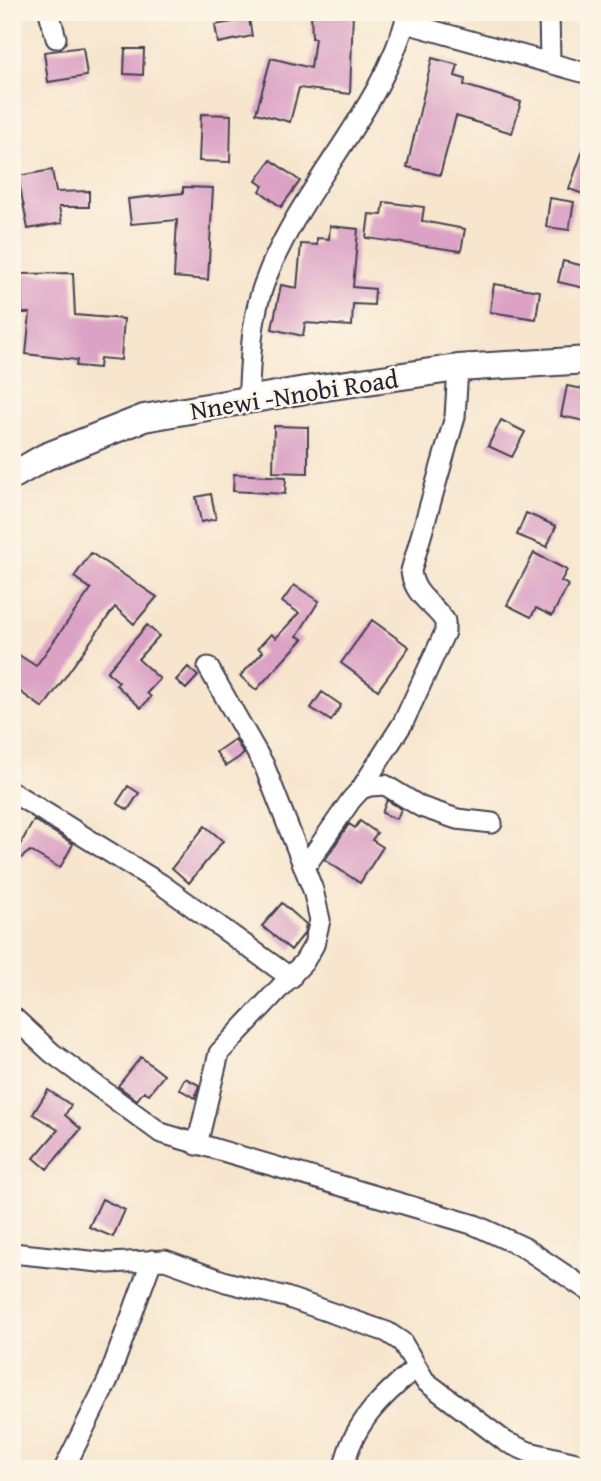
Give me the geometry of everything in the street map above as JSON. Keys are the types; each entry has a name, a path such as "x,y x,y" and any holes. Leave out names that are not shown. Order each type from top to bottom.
{"main road":[{"name":"Nnewi -Nnobi Road","path":"12,476 45,457 144,418 458,368 589,360"}],"street":[{"path":"49,12 56,38"},
{"path":"549,12 550,62"},
{"path":"248,400 253,322 263,285 294,222 375,92 407,17 589,74"},
{"path":"304,867 361,789 403,723 445,632 445,621 419,594 412,582 411,571 455,417 458,368"},
{"path":"197,1145 219,1053 291,978 314,945 320,920 304,867 264,765 208,667"},
{"path":"361,789 385,785 421,807 457,819 492,823"},
{"path":"12,792 171,890 291,978"},
{"path":"12,1016 52,1053 113,1100 162,1133 475,1225 525,1248 589,1291"},
{"path":"12,1253 109,1262 165,1260 226,1282 286,1297 387,1332 402,1342 425,1381 506,1442 529,1452 589,1466"},
{"path":"64,1469 108,1380 152,1260"},
{"path":"344,1469 346,1454 376,1402 416,1368"}],"building":[{"path":"311,12 353,12 350,94 299,88 290,122 256,113 271,58 311,68 315,38 312,38"},
{"path":"249,19 252,36 218,43 215,25"},
{"path":"83,47 87,76 48,82 44,52"},
{"path":"125,49 144,49 143,75 124,74"},
{"path":"432,58 458,65 455,76 465,79 464,85 521,102 512,133 456,116 440,175 407,167"},
{"path":"201,114 231,115 230,162 199,161"},
{"path":"589,139 589,196 569,189"},
{"path":"271,160 300,181 281,207 260,191 263,186 256,181"},
{"path":"52,170 56,192 89,191 89,207 59,207 62,223 28,229 18,176"},
{"path":"183,187 213,188 208,280 174,277 177,220 131,224 128,199 183,193"},
{"path":"550,198 574,202 569,230 546,227"},
{"path":"384,202 424,207 422,221 465,229 461,251 366,238 369,214 382,215"},
{"path":"330,226 358,229 353,287 375,289 374,305 353,304 352,326 305,323 303,336 272,329 281,285 297,288 301,244 317,245 317,238 329,239"},
{"path":"563,261 589,267 589,289 558,282"},
{"path":"73,273 75,315 124,319 121,360 100,358 99,368 76,366 77,360 26,354 30,313 22,313 21,274"},
{"path":"494,284 540,291 536,319 490,312"},
{"path":"567,386 589,390 589,422 561,416"},
{"path":"501,420 525,432 512,457 488,446"},
{"path":"274,426 308,427 308,473 273,472"},
{"path":"234,474 286,477 285,494 233,491"},
{"path":"211,494 216,519 201,522 196,497"},
{"path":"526,513 556,526 547,547 517,535"},
{"path":"91,553 157,597 134,624 115,607 43,708 12,686 12,665 19,655 36,666 91,589 74,577"},
{"path":"534,553 567,570 561,581 568,585 552,616 536,608 531,617 507,605"},
{"path":"294,585 319,601 297,636 303,639 256,690 240,676 263,652 258,648 271,634 276,638 299,613 282,602"},
{"path":"372,620 409,647 378,690 341,663"},
{"path":"147,625 159,636 138,659 160,679 147,693 151,697 141,708 116,685 119,682 107,672"},
{"path":"188,667 198,676 186,689 176,680"},
{"path":"322,692 341,705 331,721 311,708"},
{"path":"235,739 244,754 226,766 216,752"},
{"path":"128,786 139,793 128,810 117,803"},
{"path":"387,800 401,809 397,819 382,813"},
{"path":"34,820 73,844 60,868 30,851 12,865 12,859"},
{"path":"360,821 377,833 372,840 383,847 360,883 325,860 349,824 355,828"},
{"path":"205,826 223,841 189,883 172,868"},
{"path":"282,903 306,924 304,934 291,950 262,926"},
{"path":"141,1057 164,1075 149,1094 144,1091 137,1100 118,1086"},
{"path":"185,1078 199,1085 195,1098 179,1089"},
{"path":"48,1090 71,1105 65,1115 81,1129 47,1169 34,1158 58,1130 33,1114"},
{"path":"102,1199 125,1210 113,1237 89,1227"}]}
